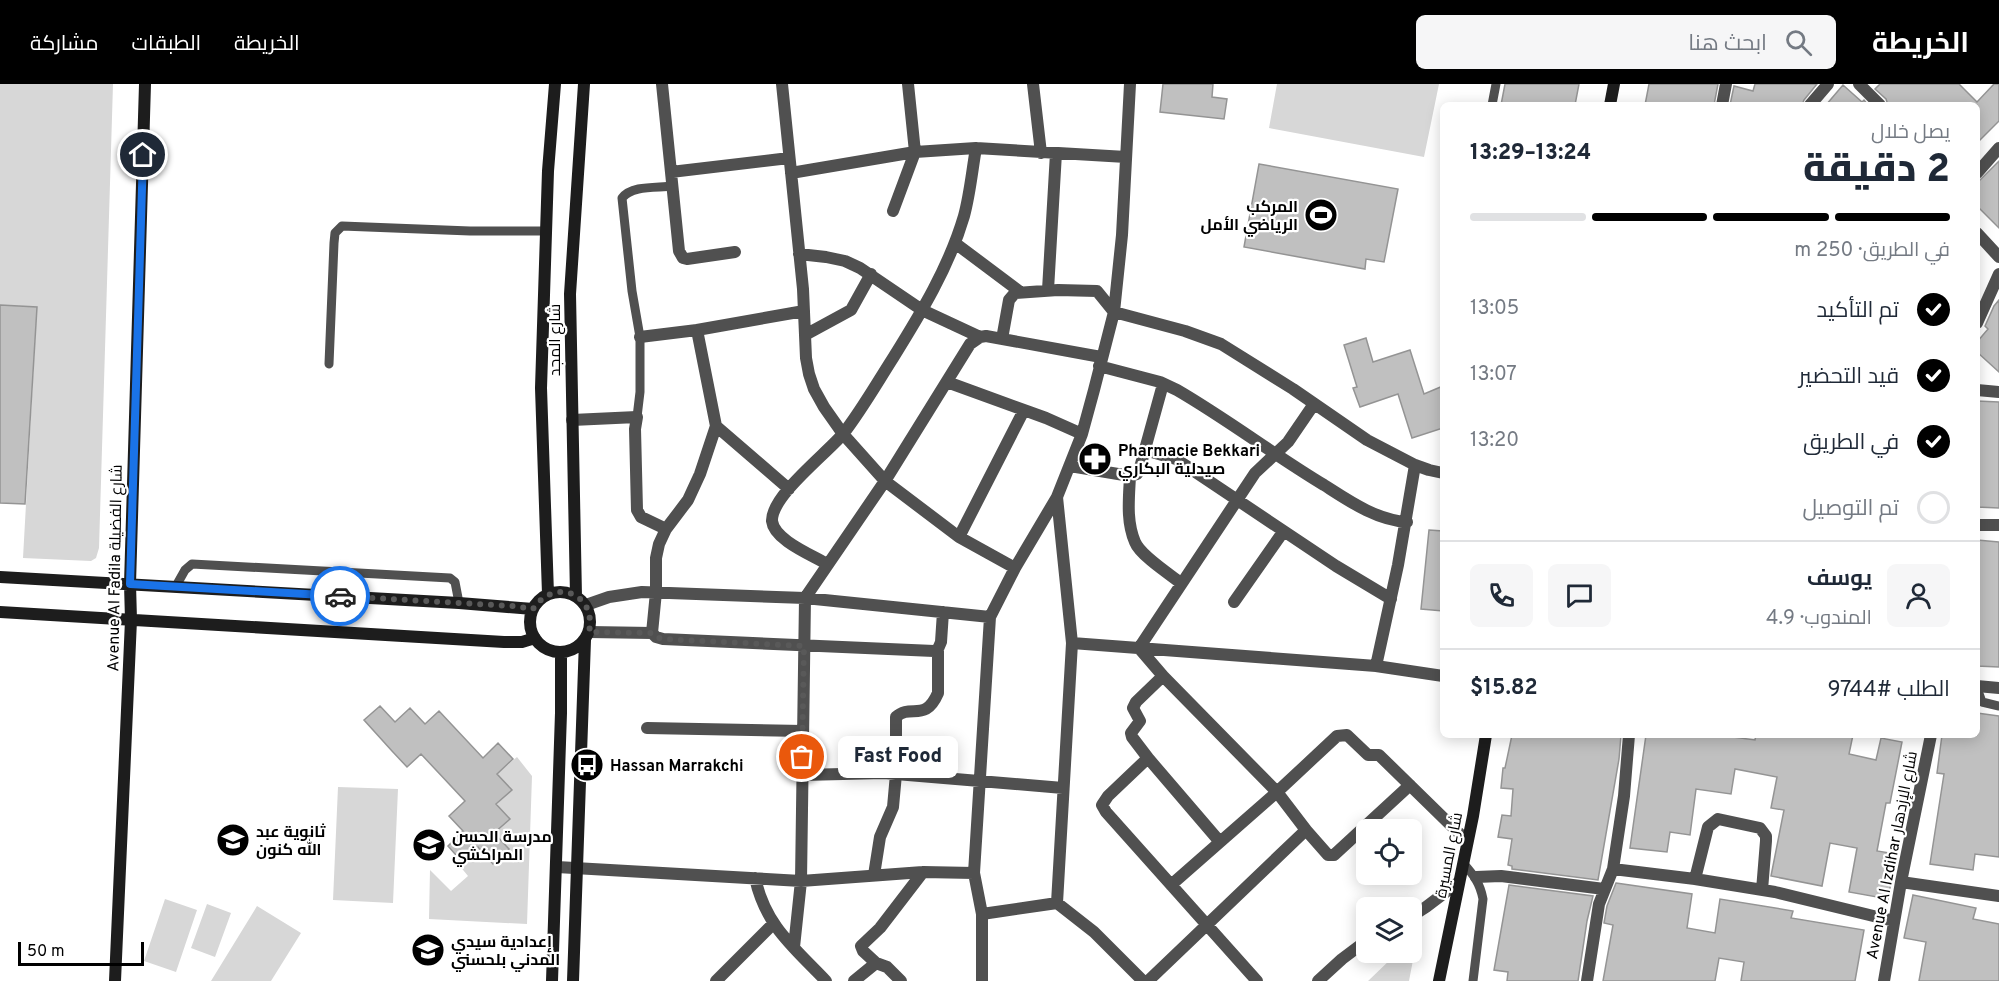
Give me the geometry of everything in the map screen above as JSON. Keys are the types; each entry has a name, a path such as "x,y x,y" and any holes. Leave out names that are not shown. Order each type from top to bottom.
{"street":[{"name":"Avenue Al Fadila شارع الفضيلة","path":"114,981 131,620 130,584 145,84"},
{"name":"شارع المجد","path":"548,594 541,388 548,171 555,84"},
{"name":"شارع المجد","path":"576,596 570,294 584,84"},
{"path":"662,84 677,243 681,255 687,259 735,252"},
{"path":"782,84 808,374 814,389 843,434 885,481 959,537 1015,568"},
{"path":"893,211 915,152 908,84"},
{"path":"1033,84 1041,153"},
{"path":"982,981 982,914 974,873 990,617 1015,568 1057,497 1082,434 1114,312 1122,235 1130,84"},
{"path":"1611,102 1614,84"},
{"path":"1723,102 1726,84"},
{"path":"1813,102 1828,84"},
{"path":"1867,87 1878,102"},
{"path":"791,173 915,152 976,148 1126,157"},
{"path":"827,564 780,537 772,523 774,508 789,489 843,434 922,310 955,243 969,196 976,148"},
{"path":"1980,170 1999,148"},
{"path":"1048,291 1056,153"},
{"path":"671,172 789,158"},
{"path":"1980,237 1999,257"},
{"path":"955,243 1019,291"},
{"path":"799,254 844,261 871,274 922,310 980,337"},
{"path":"805,335 851,310 871,274"},
{"path":"1980,316 1999,274"},
{"path":"1002,339 1009,300 1015,293 1019,291 1097,291 1114,312 1175,328 1221,344 1367,440 1416,465 1440,472"},
{"path":"640,337 697,330 804,311"},
{"path":"652,633 656,592 656,558 659,544 666,529 688,500 700,474 716,426 697,330"},
{"path":"794,947 801,881 805,598 885,481 970,344 980,337 1002,339 1100,361 1164,384 1197,402 1331,490 1381,517 1407,522"},
{"path":"946,382 1082,434"},
{"path":"1070,466 1130,476 1139,471 1164,384"},
{"path":"1980,390 1999,392"},
{"path":"1139,648 1255,473 1288,442 1314,404"},
{"path":"959,537 1024,410"},
{"path":"572,420 637,417 635,429 637,510 641,517 666,529"},
{"path":"716,426 789,489"},
{"path":"1145,450 1176,459 1335,566 1391,599"},
{"path":"1376,666 1407,522 1416,465"},
{"path":"1130,476 1128,512 1135,544 1156,565 1181,583"},
{"path":"1057,497 1072,643 1057,903"},
{"path":"1980,525 1999,525"},
{"path":"1234,602 1283,532"},
{"path":"0,577 533,609"},
{"path":"573,981 587,636 591,623 586,605 576,596 567,592 557,592 542,598 533,609 530,624 535,638 551,651 572,650 587,636 652,633 663,639 934,651 938,649"},
{"path":"586,605 626,594 656,592 805,598 990,617"},
{"path":"0,612 504,642 522,642 535,638"},
{"path":"874,875 880,837 892,807 896,774 896,717 905,712 925,710 938,693 938,649 941,642 943,612"},
{"path":"1072,643 1376,666 1440,676"},
{"path":"1139,648 1163,676 1276,792 1328,855 1334,855 1410,785"},
{"path":"552,981 557,867 561,652"},
{"path":"1163,676 1136,702 1133,708 1140,721 1131,733 1132,737 1220,842"},
{"path":"1980,687 1999,688"},
{"path":"647,728 803,731"},
{"path":"1171,885 1337,736 1347,735 1368,755 1379,755 1467,841"},
{"name":"شارع المسيرة","path":"1439,981 1485,738"},
{"path":"1587,981 1597,914 1613,869 1629,738"},
{"name":"Avenue Al Izdihar شارع الإزدهار","path":"1884,981 1901,882 1930,738"},
{"path":"1148,758 1108,796 1102,805 1257,981"},
{"path":"802,775 896,774 1063,788"},
{"path":"1695,879 1708,827 1718,819 1760,828 1763,831 1766,841 1762,890"},
{"path":"1148,981 1306,830"},
{"path":"557,867 801,881 923,872 974,873"},
{"path":"1613,869 1762,890 1894,921"},
{"path":"901,981 887,967 876,963 863,951 861,946 880,928 923,872"},
{"path":"1476,877 1501,876 1604,889"},
{"path":"755,878 764,907 773,924 826,981"},
{"path":"1422,910 1459,882"},
{"path":"1901,882 1999,896"},
{"path":"982,914 1057,903 1094,932 1143,981"},
{"path":"716,981 773,924"},
{"path":"1318,981 1356,948"},
{"path":"854,981 876,963"}],"lane":[{"path":"1493,102 1496,84"},
{"path":"637,417 640,392 640,337 632,291 622,198 628,192 639,189 672,186"},
{"path":"329,364 334,243 335,233 342,226 470,231 546,231"},
{"path":"176,586 185,570 192,564 439,577 450,578 455,582 459,603"},
{"path":"1980,696 1982,702 1999,706"},
{"path":"1463,863 1476,877 1483,899 1473,981"}],"shaded area":[{"path":"0,84 113,84 99,548 96,558 91,561 23,558 37,307 0,305"},
{"path":"1277,84 1439,84 1424,157 1269,128"},
{"path":"517,757 532,776 527,924 429,919 430,870 451,891 468,876 459,865 478,848 493,863 508,849 494,833 509,819 497,804 512,790 497,774"},
{"path":"338,787 398,789 393,903 333,900"},
{"path":"165,899 197,910 176,972 144,961"},
{"path":"207,904 231,913 215,957 191,948"},
{"path":"257,906 301,933 271,981 211,981"},
{"path":"1387,963 1412,963 1409,981 1368,981"}],"building":[{"path":"1163,84 1213,84 1212,97 1227,99 1224,119 1160,112"},
{"path":"1505,84 1579,84 1576,102 1502,102"},
{"path":"1649,84 1718,84 1715,102 1646,102"},
{"path":"1755,84 1817,84 1803,102 1731,102 1734,86 1753,91"},
{"path":"1880,84 1959,84 1977,102 1887,102 1875,89"},
{"path":"1994,84 1999,84 1999,121 1980,140 1980,102 1977,102"},
{"path":"1843,85 1862,102 1829,102"},
{"path":"1999,161 1999,228 1980,209 1980,180"},
{"path":"1259,164 1398,189 1384,262 1366,259 1365,269 1244,247"},
{"path":"1999,300 1999,372 1980,355 1980,338 1988,329 1985,326"},
{"path":"0,305 37,307 25,504 0,503"},
{"path":"1366,338 1373,362 1410,350 1424,394 1440,387 1440,429 1412,438 1398,394 1360,407 1353,388 1357,387 1344,345"},
{"path":"1980,401 1999,402 1999,508 1980,507"},
{"path":"1429,530 1440,531 1440,611 1421,609"},
{"path":"1980,540 1999,542 1999,667 1980,666"},
{"path":"380,706 395,722 410,708 425,724 439,711 483,758 498,743 513,759 497,774 512,790 496,804 510,819 494,833 509,849 493,864 478,847 462,862 448,846 463,831 449,816 465,801 421,754 407,767 364,720"},
{"path":"1980,713 1999,716 1999,857 1975,854 1973,870 1930,864 1944,774 1937,773 1942,738 1980,738"},
{"path":"1511,738 1621,738 1598,880 1512,869 1512,866 1508,865 1512,839 1498,837 1502,815 1511,816 1513,789 1501,788 1503,768 1505,768"},
{"path":"1646,738 1755,740 1755,738 1852,738 1849,754 1876,760 1881,738 1902,742 1890,803 1886,803 1877,851 1896,854 1888,899 1849,892 1857,848 1830,843 1822,886 1771,876 1784,810 1771,808 1777,777 1735,769 1731,794 1696,789 1690,835 1670,832 1667,852 1630,848"},
{"path":"1616,883 1692,894 1687,928 1715,933 1720,899 1793,911 1791,918 1864,930 1855,981 1741,981 1744,962 1719,958 1715,981 1603,981 1613,925 1604,923 1607,906"},
{"path":"1509,885 1593,896 1578,981 1507,981 1508,972 1494,970"},
{"path":"1913,895 1976,908 1973,919 1999,924 1999,981 1919,981 1926,942 1904,938"}],"way so far":[{"path":"340,596 533,609 548,594 567,592 586,605 590,613 589,632 652,633 663,639 804,646 802,757"}],"place":[{"name":"المركب الرياضي الأمل","path":"1321,215"},
{"name":"Pharmacie Bekkari صيدلية البكاري","path":"1095,459"},
{"name":"Fast Food","path":"802,757"},
{"name":"Hassan Marrakchi","path":"587,765"},
{"name":"ثانوية عبد الله كنون","path":"233,840"},
{"name":"مدرسة الحسن المراكشي","path":"429,845"},
{"name":"إعدادية سيدي المدني بلحسني","path":"428,950"}],"route":[{"path":"143,155 130,584 340,596"}]}
